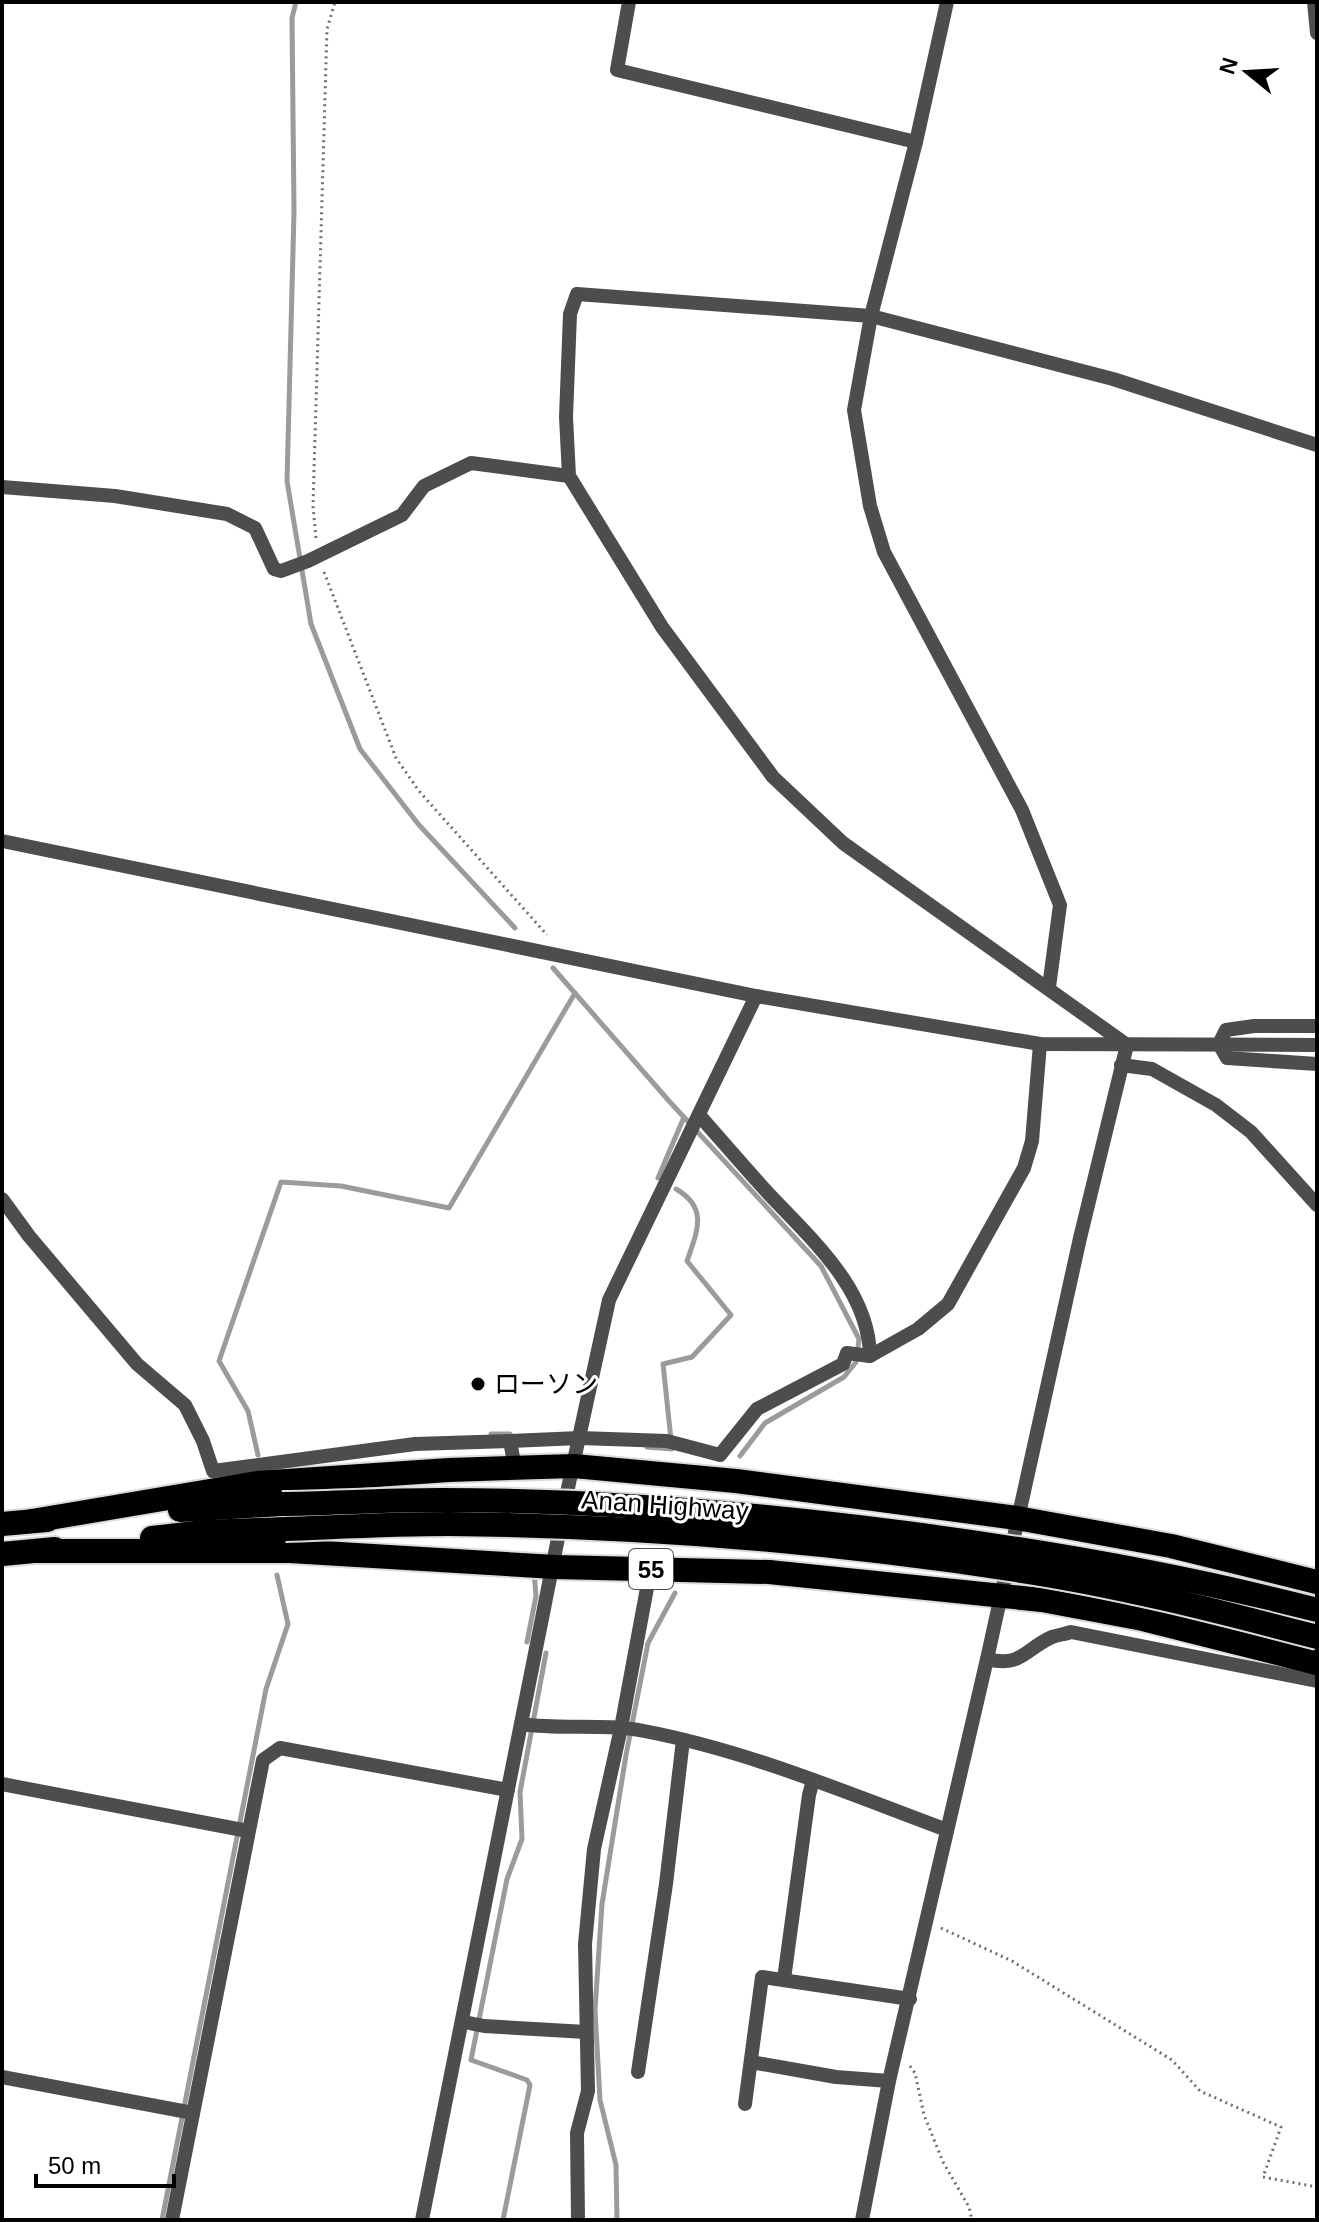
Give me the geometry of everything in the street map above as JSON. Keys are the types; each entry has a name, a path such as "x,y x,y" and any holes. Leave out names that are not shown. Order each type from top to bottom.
{"highway":[{"path":"32,1521 257,1483 574,1466 736,1481 1017,1518 1171,1546 1317,1582"},
{"name":"Anan Highway","path":"2,1524 282,1504 441,1500 596,1505 832,1524 1023,1548 1260,1595 1317,1610"},
{"name":"Anan Highway","path":"2,1554 204,1532 446,1524 608,1528 752,1539 1017,1570 1132,1592 1317,1637"},
{"name":"55","path":"39,1551 290,1551 555,1567 769,1572 1000,1595 1143,1619 1317,1663"}],"street":[{"path":"629,2 617,70 916,142"},
{"path":"947,2 916,142 871,316 854,410 870,506 884,552 1022,810 1060,905 1049,987"},
{"path":"1314,2 1317,33"},
{"path":"1127,1045 843,843 773,777 662,627 569,476 566,417 570,314 577,294 871,316 1113,379 1317,445"},
{"path":"2,487 115,496 227,514 255,528 274,569 281,571 313,559 402,515 424,486 471,463 569,476"},
{"path":"2,841 756,996 1040,1044 1317,1045"},
{"path":"422,2220 473,2024 508,1790 529,1725 574,1466 609,1300 756,996"},
{"path":"1219,1044 1226,1030 1254,1026 1317,1026"},
{"path":"2,1199 29,1236 137,1364 185,1405 203,1441 213,1471 415,1444 580,1438 673,1441 720,1455 757,1409 843,1364 847,1353 862,1355 918,1329 948,1304 1024,1168 1032,1141 1040,1044"},
{"path":"1219,1044 1227,1058 1317,1064"},
{"path":"862,2220 889,2081 928,1922 1017,1518 1127,1045"},
{"path":"1121,1065 1152,1069 1216,1105 1251,1132 1317,1205"},
{"path":"696,1123 843,1277 870,1337 862,1355"},
{"path":"510,1441 515,1468"},
{"path":"578,2220 577,2133 588,2091 585,1944 594,1849 623,1729 647,1588"},
{"path":"987,1659 1002,1663 1014,1661 1052,1637 1071,1632 1317,1681"},
{"path":"529,1725 641,1730 742,1754 947,1830"},
{"path":"638,2072 666,1884 683,1740"},
{"path":"172,2220 187,2112 242,1830 263,1760 280,1748 508,1790"},
{"path":"784,1979 813,1780"},
{"path":"2,1784 242,1830"},
{"path":"745,2104 762,1977 910,1999"},
{"path":"473,2024 586,2032"},
{"path":"751,2062 836,2077 889,2081"},
{"path":"2,2077 187,2112"}],"path":[{"path":"335,2 327,29 313,559 396,758 419,791 547,935 555,954"},
{"path":"928,1922 1012,1961 1145,2043 1172,2060 1200,2091 1281,2127 1263,2177 1317,2187"},
{"path":"898,2049 915,2073 924,2115 938,2150 969,2207 972,2220"}],"waterway":[{"path":"296,2 292,18 294,212 287,481 311,624 360,749 419,825 515,928"},
{"path":"553,968 669,1101 821,1266 859,1339 856,1362 844,1377 765,1423 740,1456"},
{"path":"258,1455 248,1411 219,1361 281,1182 341,1186 449,1208 575,993"},
{"path":"658,1178 684,1117"},
{"path":"647,1447 672,1449 663,1364 692,1357 731,1315 687,1261 697,1230 697,1212 686,1196 676,1189"},
{"path":"491,1434 510,1434"},
{"path":"527,1642 536,1596 534,1572"},
{"path":"162,2220 266,1689 288,1624 277,1575"},
{"path":"617,2220 616,2165 600,2100 595,2010 602,1904 648,1643 675,1593"},
{"path":"503,2220 530,2085 527,2080 471,2060 507,1879 522,1839 520,1792 546,1653"}],"place":[{"name":"ローソン","path":"478,1384"}]}
